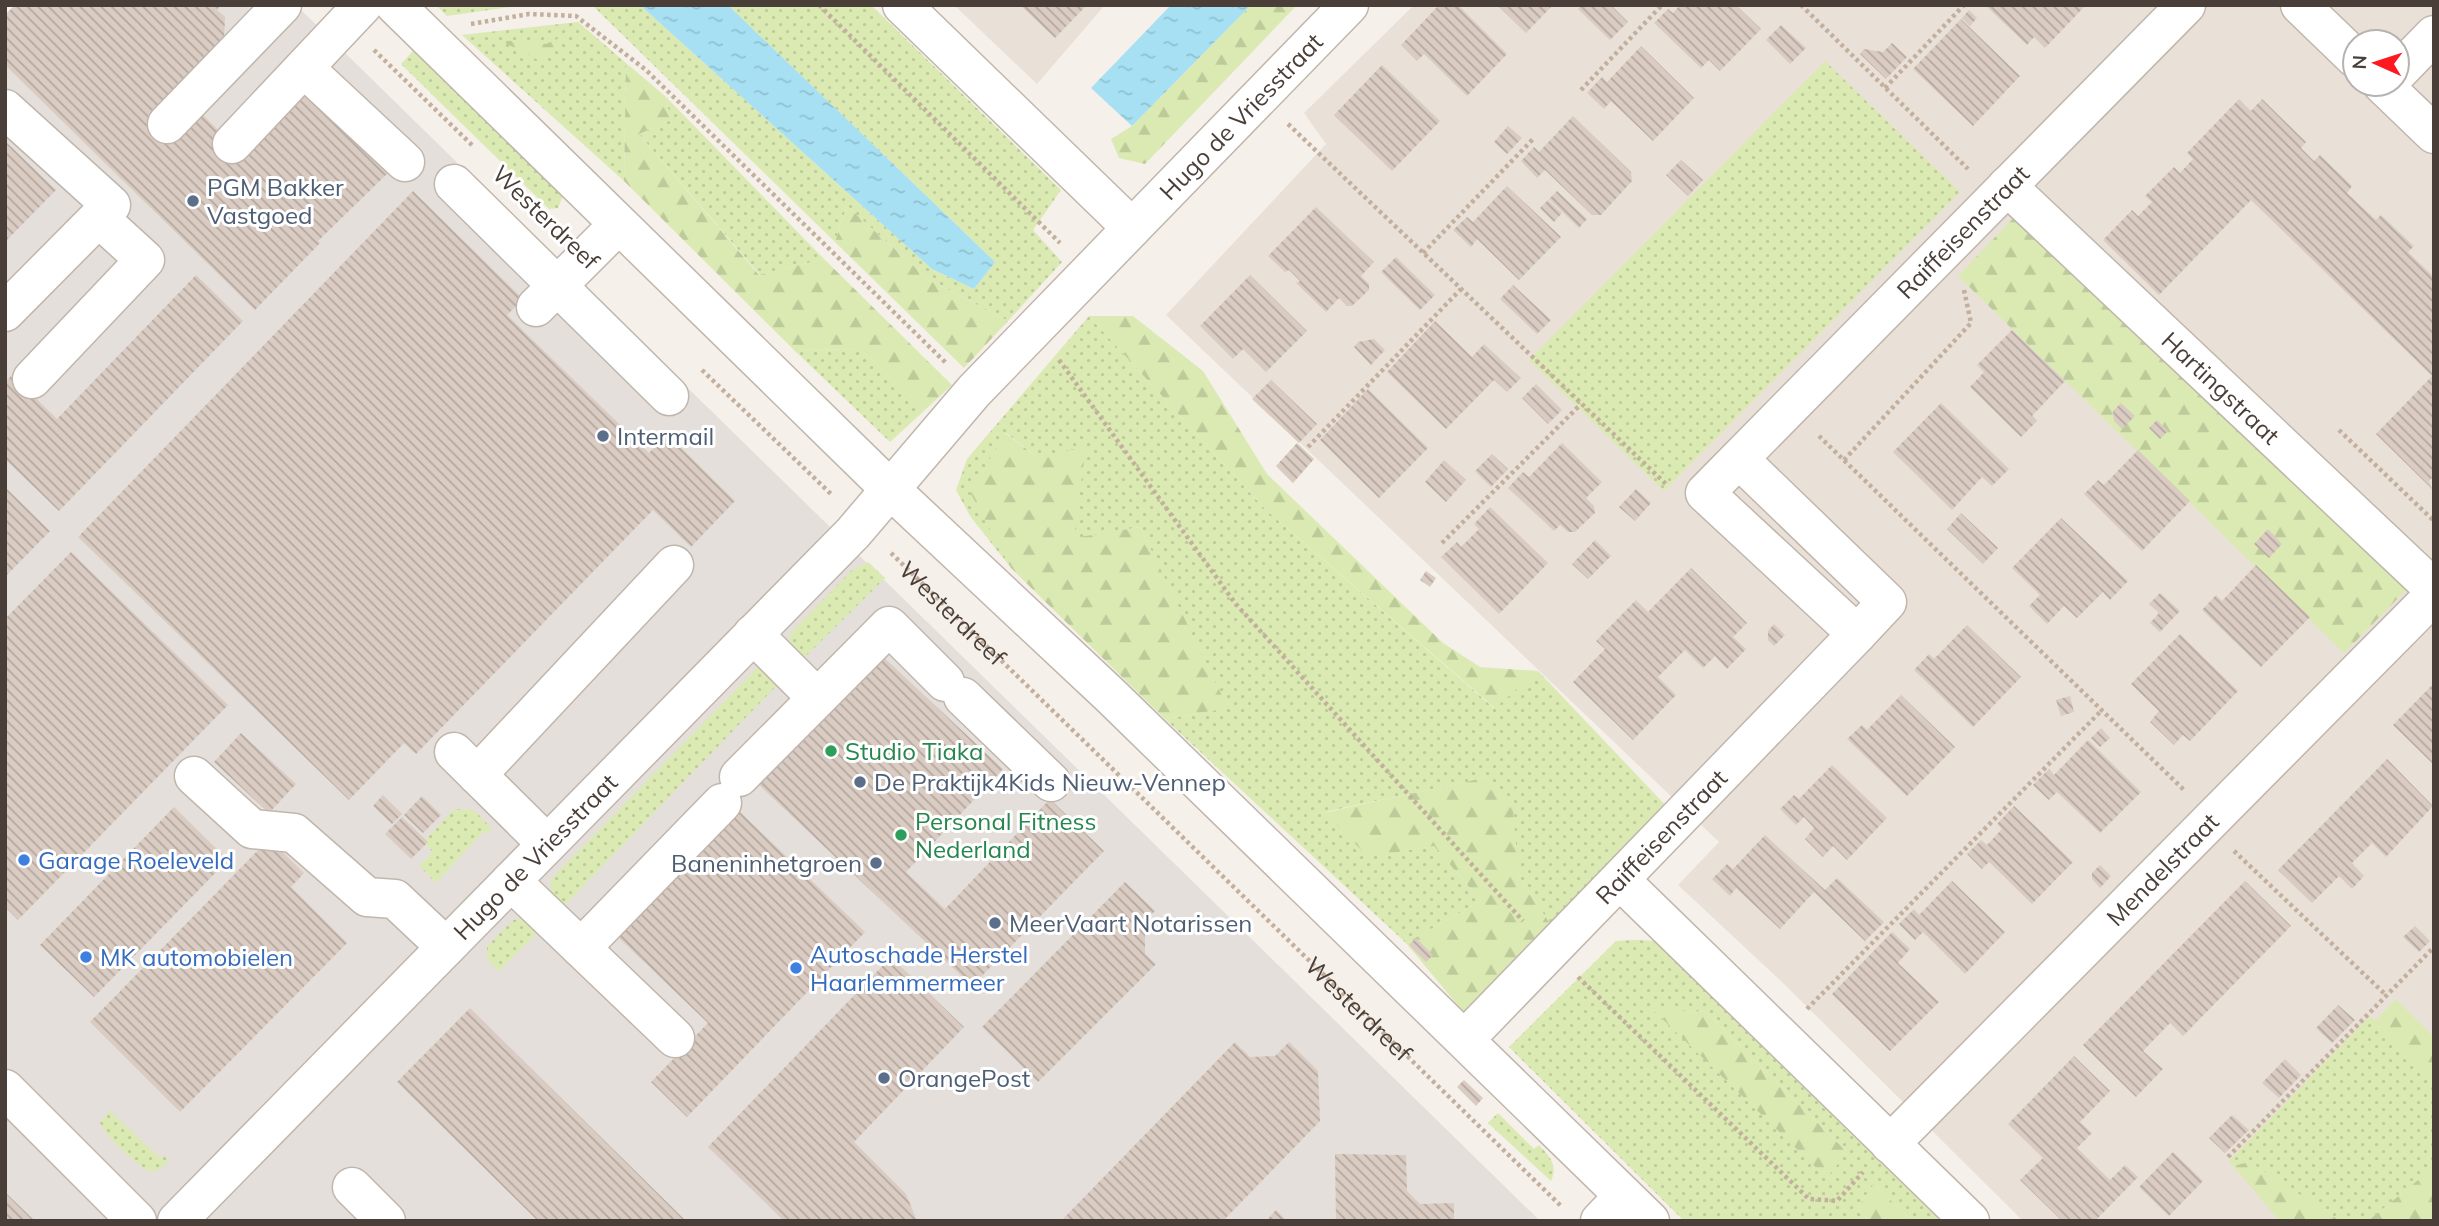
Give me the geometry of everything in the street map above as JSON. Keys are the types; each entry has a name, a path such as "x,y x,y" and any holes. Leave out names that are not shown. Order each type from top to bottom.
{"street":[{"name":"Westerdreef","path":"395,5 889,488 1111,696 1465,1039 1611,1213"},
{"path":"889,488 974,391 1132,228 902,5"},
{"name":"Hugo de Vriesstraat","path":"1132,228 1349,5"},
{"name":"Raiffeisenstraat","path":"1705,493 2186,5"},
{"path":"2300,5 2341,45"},
{"path":"167,124 277,7"},
{"path":"232,144 355,14"},
{"path":"2411,58 2434,35"},
{"path":"304,68 405,162"},
{"path":"2401,98 2434,134"},
{"path":"5,109 111,205 5,312"},
{"path":"454,184 546,296 669,396"},
{"name":"Hartingstraat","path":"2001,192 2071,247 2434,589"},
{"path":"32,379 145,260 99,218"},
{"path":"546,296 618,225"},
{"name":"Raiffeisenstraat","path":"1465,1039 1887,602 1739,459"},
{"name":"Hugo de Vriesstraat","path":"177,1221 862,525 889,488"},
{"path":"1705,493 1857,634"},
{"path":"547,844 466,763 674,565"},
{"name":"Mendelstraat","path":"1891,1144 2434,595"},
{"path":"581,948 817,698 889,626 1051,782"},
{"path":"753,634 817,698"},
{"path":"194,776 252,829 294,832 367,897 395,899 446,947"},
{"path":"1620,880 1970,1221"},
{"path":"511,881 676,1038"},
{"path":"5,1089 137,1221"},
{"path":"352,1187 386,1221"}],"path":[{"path":"819,5 1089,272"},
{"path":"1581,90 1662,5"},
{"path":"1801,5 1885,88 2001,192"},
{"path":"1885,88 1964,5"},
{"name":"Westerdreef","path":"355,14 479,151"},
{"path":"422,32 529,14 576,16 646,70 974,391"},
{"path":"1260,96 1678,496 1705,493"},
{"path":"1423,253 1534,138"},
{"path":"1844,460 1971,323 1953,241"},
{"path":"1308,447 1461,289"},
{"path":"1046,317 1059,362 1235,603 1551,951 1809,1199 1837,1201 1891,1144"},
{"name":"Westerdreef","path":"701,369 862,525 1611,1213"},
{"path":"1442,542 1581,404"},
{"path":"1789,408 2102,710 2209,821 2386,995"},
{"path":"2339,430 2434,521"},
{"path":"1780,1036 2102,710"},
{"path":"2228,1157 2434,947"}],"shaded area":[{"path":"15,5 296,5 1540,1221 5,1221 5,15"},
{"path":"954,5 1105,5 1037,84"},
{"path":"1414,5 2434,5 2434,1221 2023,1221 1783,983 1678,885 1719,842 1166,315 1326,144 1304,113"}],"green space":[{"path":"436,5 524,5 447,16"},
{"path":"592,5 640,5 932,269 974,289 995,262 728,5 871,5 1061,190 1033,230 1062,262 1008,321 928,279 847,206 835,242"},
{"path":"1251,5 1297,5 1145,164 1119,158 1111,139 1132,126"},
{"path":"578,22 626,63 624,181 462,35"},
{"path":"569,34 544,63 499,40 546,44"},
{"path":"414,50 563,196 558,208 549,209 401,64"},
{"path":"1825,61 1960,192 1664,491 1529,360"},
{"path":"626,63 665,96 671,120 639,134 759,275 824,259 952,385 925,410 861,350 793,349 624,181"},
{"path":"665,96 824,259 760,275 639,134 671,120"},
{"path":"847,206 928,279 1008,321 964,368 835,242"},
{"path":"2023,208 2407,589 2344,653 1958,276"},
{"path":"1089,316 1265,509 1494,708 1538,671 1670,810 1551,925 1519,877 1512,810 1486,777 1326,812 1368,856 1434,846 1481,901 1406,943 1165,719 1227,708 1140,527 1074,539 1040,459 1006,433 971,492 1011,568 970,516 956,490 967,459"},
{"path":"1089,316 1133,316 1203,371 1267,474 1443,643 1480,667 1538,671 1495,708 1265,509"},
{"path":"793,349 861,350 925,410 890,442"},
{"path":"1005,433 1040,459 1086,445 1074,538 1140,527 1228,708 1165,719 1011,568 970,492"},
{"path":"868,562 885,578 804,658 789,644 790,634 851,571"},
{"path":"757,668 765,668 779,683 563,907 551,895 551,879"},
{"path":"1486,777 1513,810 1519,877 1551,925 1465,1014 1406,943 1481,901 1434,846 1368,857 1325,813"},
{"path":"454,809 474,810 492,829 487,833 484,831 436,883 419,866 433,852 426,845 426,839"},
{"path":"527,919 539,931 499,971 487,959 487,946 513,920"},
{"path":"1616,941 1658,941 1943,1221 1912,1221 1874,1184 1857,1208 1870,1221 1684,1221 1509,1047","holes":["1653,1010 1706,1012 1846,1151 1827,1177"]},
{"path":"2396,999 2434,1037 2434,1079 2376,1020"},
{"path":"1652,1009 1706,1012 1847,1152 1827,1178"},
{"path":"2369,1017 2376,1020 2434,1079 2434,1167 2368,1221 2340,1221 2250,1162 2233,1166 2229,1161"},
{"path":"110,1111 161,1159 165,1156 169,1160 159,1169 151,1171 130,1157 113,1141 100,1122"},
{"path":"1498,1113 1534,1149 1539,1145 1546,1153 1554,1170 1551,1181 1488,1123"},
{"path":"2250,1162 2340,1221 2280,1221 2233,1166"},
{"path":"2434,1167 2434,1221 2368,1221"},
{"path":"1874,1184 1912,1221 1870,1221 1857,1208"}],"water":[{"path":"640,5 728,5 995,262 974,289 932,269"},
{"path":"1171,5 1251,5 1132,126 1091,88"}],"building":[{"path":"15,5 221,5 217,10 225,17 224,39 152,121 174,142 202,114 224,136 305,86 391,170 318,241 320,243 255,310 5,65 5,15"},
{"path":"1020,5 1087,5 1055,38"},
{"path":"1439,5 1458,5 1507,54 1467,96 1424,54 1417,61 1401,45"},
{"path":"1497,5 1553,5 1526,33"},
{"path":"1581,5 1611,5 1628,22 1610,40 1578,9"},
{"path":"1680,5 1736,5 1761,29 1720,71 1709,60 1701,68 1654,23 1668,9 1673,13"},
{"path":"1985,5 2086,5 2045,48 2034,37 2027,45"},
{"path":"1969,10 1977,18 1970,26 1962,18"},
{"path":"1961,19 2020,76 1973,126 1913,69"},
{"path":"1781,25 1806,48 1790,64 1766,40"},
{"path":"1892,43 1907,57 1886,79 1860,54 1864,49 1883,52"},
{"path":"1641,46 1694,98 1653,141 1611,101 1604,109 1587,93 1602,77 1607,82"},
{"path":"1382,65 1440,121 1392,171 1334,115"},
{"path":"2239,99 2251,111 2262,99 2306,142 2301,148 2314,161 2320,155 2352,186 2347,193 2376,220 2381,215 2414,246 2408,252 2434,277 2434,476 2429,481 2432,489 2376,434 2432,376 2251,200 2159,295 2103,240 2132,210 2138,216 2152,202 2145,196 2174,167 2180,173 2193,159 2187,153"},
{"path":"1573,116 1631,172 1632,181 1601,215 1592,215 1545,170 1537,178 1521,161 1534,147 1539,152"},
{"path":"1508,126 1522,138 1507,154 1494,142"},
{"path":"5,141 56,190 5,242"},
{"path":"1681,160 1703,180 1688,196 1666,175"},
{"path":"1507,186 1561,237 1519,280 1477,239 1471,247 1453,230 1467,217 1473,222"},
{"path":"413,191 523,299 507,315 649,453 667,434 735,501 691,547 653,510 416,754 404,743 349,800 78,537"},
{"path":"1557,191 1587,219 1579,228 1549,199"},
{"path":"1548,200 1562,213 1554,222 1540,208"},
{"path":"1316,207 1374,262 1361,276 1369,284 1369,290 1352,306 1347,306 1339,298 1326,312 1296,283 1300,281 1289,270 1285,272 1268,256"},
{"path":"1396,257 1435,295 1420,310 1381,272"},
{"path":"196,275 243,321 59,511 5,459 5,382 12,375 57,419"},
{"path":"1250,275 1307,331 1266,372 1243,349 1233,359 1200,326"},
{"path":"1513,285 1551,320 1537,334 1500,299"},
{"path":"1435,321 1472,357 1484,344 1521,378 1507,392 1494,380 1446,429 1387,372"},
{"path":"2012,330 2065,381 2032,416 2037,421 2021,437 1970,387 1984,372 1977,365"},
{"path":"1374,339 1385,350 1371,365 1354,347 1358,342"},
{"path":"1271,380 1317,424 1299,443 1252,399"},
{"path":"1536,384 1562,410 1548,424 1522,398"},
{"path":"1368,389 1428,448 1379,498 1320,440"},
{"path":"1941,403 2009,469 1992,486 1982,477 1952,510 1893,452"},
{"path":"2121,403 2135,416 2122,429 2114,421 2113,411"},
{"path":"2157,420 2168,431 2160,439 2149,428"},
{"path":"1297,443 1314,459 1293,483 1276,466"},
{"path":"1562,443 1602,482 1586,498 1594,506 1595,513 1575,532 1568,532 1560,525 1554,531 1508,488 1523,472 1529,477"},
{"path":"2138,450 2190,501 2142,551 2084,494 2098,480 2104,485"},
{"path":"1492,454 1508,469 1491,487 1475,471"},
{"path":"1444,460 1466,480 1446,502 1425,482"},
{"path":"5,487 50,531 5,577"},
{"path":"1636,489 1651,503 1635,521 1619,507"},
{"path":"1490,507 1548,563 1499,614 1441,557 1457,542 1461,547 1479,529 1474,524"},
{"path":"1961,513 1998,548 1983,564 1947,529"},
{"path":"2061,518 2128,581 2110,600 2103,592 2077,618 2064,606 2047,624 2029,606 2040,595 2012,568"},
{"path":"2268,529 2282,544 2269,558 2254,544"},
{"path":"1595,540 1611,556 1588,579 1572,564"},
{"path":"71,552 228,705 18,920 5,907 5,619"},
{"path":"2256,565 2310,617 2261,667 2202,610 2216,595 2222,601"},
{"path":"1691,568 1747,623 1733,637 1746,649 1727,669 1715,656 1703,668 1685,650 1658,677 1676,695 1633,740 1573,682 1605,649 1596,641 1636,600 1648,612"},
{"path":"1426,571 1436,578 1430,587 1420,580"},
{"path":"2160,593 2180,611 2160,632 2150,623 2159,613 2149,604"},
{"path":"1774,624 1785,635 1774,646 1768,640 1768,631"},
{"path":"1967,625 2021,677 1973,727 1914,670 1929,654 1934,659"},
{"path":"2180,634 2238,691 2190,741 2183,735 2174,745 2150,722 2159,711 2131,684"},
{"path":"879,653 1003,769 906,872 945,909 1050,799 1104,851 972,986 757,783"},
{"path":"2434,683 2434,765 2393,725"},
{"path":"1901,695 1955,747 1907,796 1847,739 1862,725 1867,730"},
{"path":"2070,696 2074,712 2061,716 2056,700"},
{"path":"2101,728 2110,738 2100,747 2091,738"},
{"path":"241,733 296,784 269,813 214,762"},
{"path":"2088,740 2141,792 2100,833 2057,792 2049,800 2033,785 2049,769 2054,775"},
{"path":"2387,759 2433,806 2386,857 2372,843 2352,863 2364,876 2352,889 2339,876 2312,903 2278,870"},
{"path":"1832,765 1887,818 1847,860 1833,846 1823,857 1805,839 1814,828 1804,817 1796,825 1780,809 1794,795 1799,799"},
{"path":"383,795 402,814 392,824 373,806"},
{"path":"422,796 441,815 423,833 404,815"},
{"path":"2014,806 2073,862 2032,904 1989,862 1982,869 1967,854 1981,840 1987,845 2002,829 1997,824"},
{"path":"174,807 228,860 94,997 40,945"},
{"path":"738,810 865,932 687,1117 651,1082 708,1023 617,936"},
{"path":"402,817 428,842 411,859 385,834"},
{"path":"1765,835 1825,890 1837,878 1884,922 1865,941 1814,892 1780,929 1736,888 1730,896 1712,879 1727,864 1733,869"},
{"path":"269,839 304,873 291,887 347,943 180,1112 90,1022"},
{"path":"2100,865 2111,876 2100,888 2092,879 2092,873"},
{"path":"1952,881 2005,932 1965,974 1923,932 1915,940 1899,924 1914,909 1919,915"},
{"path":"2245,881 2291,926 2183,1036 2170,1023 2143,1051 2163,1069 2136,1097 2083,1045"},
{"path":"1125,882 1155,911 1145,921 1145,954 1156,964 1038,1082 982,1027"},
{"path":"2415,926 2430,941 2419,952 2403,937"},
{"path":"1892,932 1910,949 1898,963 1939,1002 1890,1051 1832,994"},
{"path":"1416,938 1433,955 1426,962 1409,945"},
{"path":"891,957 964,1027 854,1142 906,1194 917,1221 784,1221 708,1147"},
{"path":"2338,1005 2355,1020 2332,1043 2316,1028"},
{"path":"470,1008 686,1221 538,1221 397,1082"},
{"path":"1235,1042 1250,1057 1275,1056 1289,1042 1318,1071 1320,1121 1223,1221 1061,1221"},
{"path":"2074,1056 2110,1091 2080,1122 2092,1133 2077,1148 2110,1180 2125,1165 2138,1177 2095,1221 2062,1221 2020,1180 2043,1158 2008,1124"},
{"path":"2285,1059 2301,1075 2279,1098 2262,1083"},
{"path":"1464,1080 1483,1098 1476,1106 1457,1087"},
{"path":"2232,1115 2249,1130 2225,1153 2209,1138"},
{"path":"2173,1152 2203,1181 2169,1216 2139,1187"},
{"path":"1335,1154 1406,1155 1407,1191 1420,1204 1454,1203 1454,1221 1336,1221"},
{"path":"5,1192 35,1221 5,1221"},
{"path":"1276,1210 1287,1221 1266,1221"}],"place":[{"name":"PGM Bakker Vastgoed","path":"193,201"},
{"name":"Intermail","path":"603,436"},
{"name":"Studio Tiaka","path":"831,751"},
{"name":"De Praktijk4Kids Nieuw-Vennep","path":"860,782"},
{"name":"Personal Fitness Nederland","path":"901,835"},
{"name":"Garage Roeleveld","path":"24,860"},
{"name":"Baneninhetgroen","path":"876,863"},
{"name":"MeerVaart Notarissen","path":"995,923"},
{"name":"MK automobielen","path":"86,957"},
{"name":"Autoschade Herstel Haarlemmermeer","path":"796,968"},
{"name":"OrangePost","path":"884,1078"}]}
